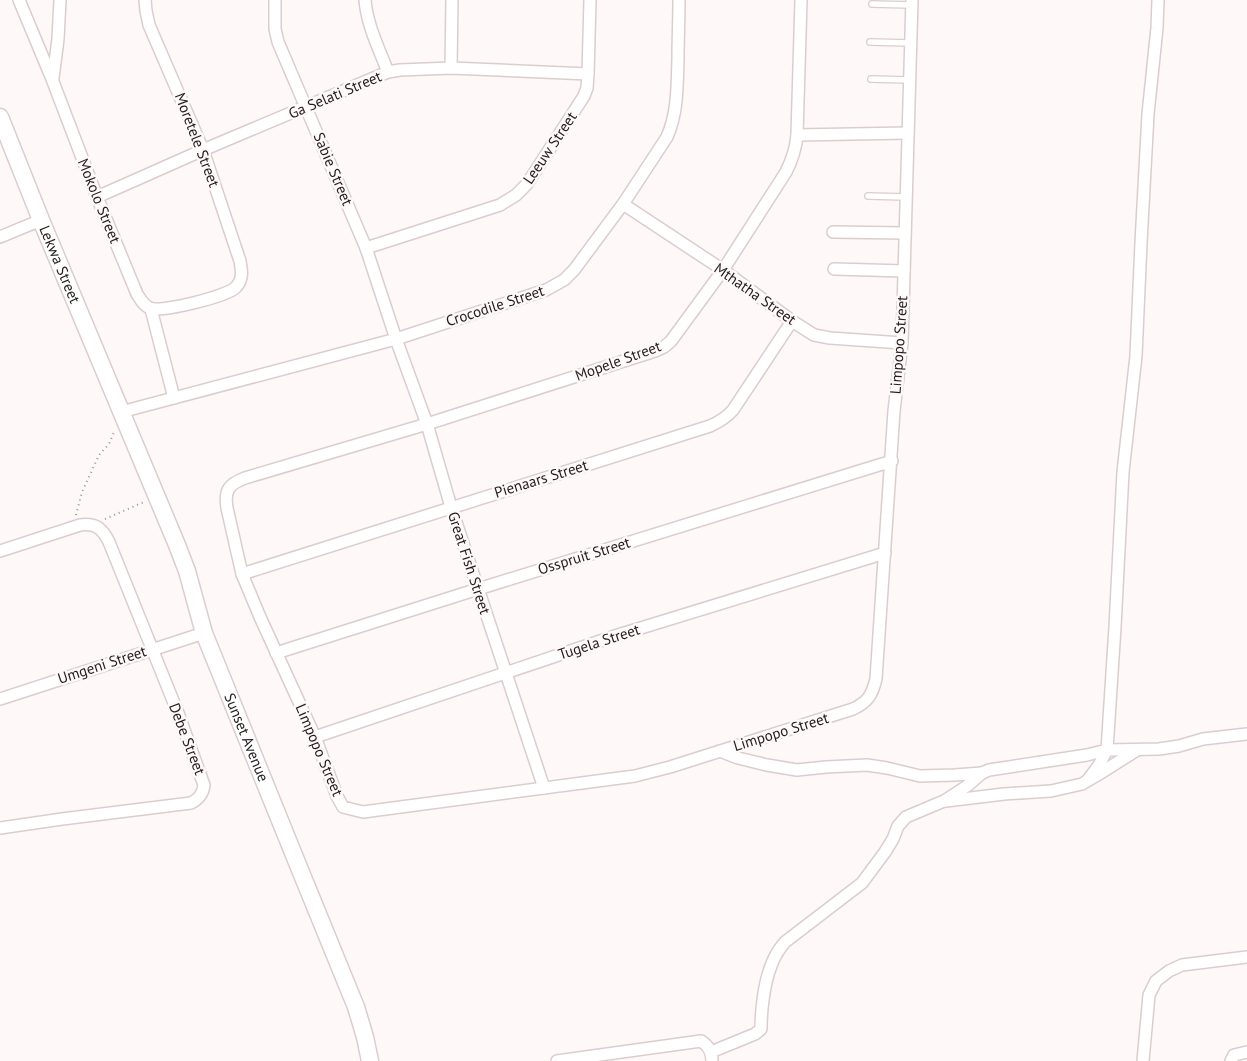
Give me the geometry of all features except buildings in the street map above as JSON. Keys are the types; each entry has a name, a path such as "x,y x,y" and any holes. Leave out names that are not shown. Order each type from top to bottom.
{"street":[{"name":"Mokolo Street","path":"19,0 52,78 97,197 137,294 142,302 151,309"},
{"path":"52,78 58,47 60,0"},
{"name":"Moretele Street","path":"145,0 149,25 203,150 240,261 242,273 240,282 228,293 161,310 151,309"},
{"name":"Sabie Street","path":"275,0 275,29 278,42 366,248 396,338"},
{"path":"365,0 370,22 388,72"},
{"path":"451,68 452,0"},
{"name":"Leeuw Street","path":"366,248 500,204 516,195 527,184 580,104 587,88 590,0"},
{"name":"Crocodile Street","path":"121,412 396,338 546,290 564,280 574,270 623,204 672,127 677,91 679,0"},
{"name":"Mopele Street","path":"232,484 245,478 427,424 655,351 670,341 678,333 723,270 786,172 793,156 797,135 801,0"},
{"path":"1088,780 1107,750 1123,472 1136,356 1141,238 1158,0"},
{"name":"Limpopo Street","path":"232,484 228,489 225,500 242,574 315,737 343,807 363,812 635,776 854,710 862,705 874,690 876,679 894,411 902,343 912,2"},
{"name":"Ga Selati Street","path":"97,197 388,72 451,68 588,74"},
{"name":"Lekwa Street","path":"0,117 121,412"},
{"path":"797,135 908,134"},
{"name":"Mthatha Street","path":"623,204 723,270 792,321 814,334 822,337 902,343"},
{"path":"0,237 41,220"},
{"path":"833,232 905,233"},
{"path":"834,269 904,271"},
{"path":"151,309 174,398"},
{"name":"Pienaars Street","path":"242,574 719,422 733,410 792,321"},
{"name":"Great Fish Street","path":"396,338 427,424 451,508 544,788"},
{"name":"Sunset Avenue","path":"121,412 158,497 187,571 204,633 356,1007 370,1061"},
{"name":"Osspruit Street","path":"276,653 892,461"},
{"path":"0,551 73,527 86,524 94,525"},
{"name":"Debe Street","path":"0,828 192,803 199,799 204,791 202,777 109,542 103,532 94,525"},
{"name":"Tugela Street","path":"315,737 618,635 885,552"},
{"name":"Umgeni Street","path":"0,699 204,633"},
{"path":"720,751 738,758 797,770 867,765 920,776 955,775 982,773 1006,767 1087,755 1107,750 1165,748 1202,739 1247,734"},
{"path":"944,801 1050,791 1082,784 1138,749"},
{"path":"557,1061 702,1041 707,1044 711,1056 755,1034 761,1029 762,1009 769,970 775,956 785,942 862,883 885,852 898,826 906,817 944,801 967,786 982,773"},
{"path":"1143,1061 1149,995 1156,981 1169,971 1182,965 1247,957"},
{"path":"1231,1061 1234,1055 1247,1052"}],"lane":[{"path":"872,4 912,2"},
{"path":"870,42 911,43"},
{"path":"871,80 910,80"},
{"path":"868,196 906,197"}],"path":[{"path":"73,527 82,492 98,455 109,444 121,412"},
{"path":"94,525 116,513 158,497"}]}
